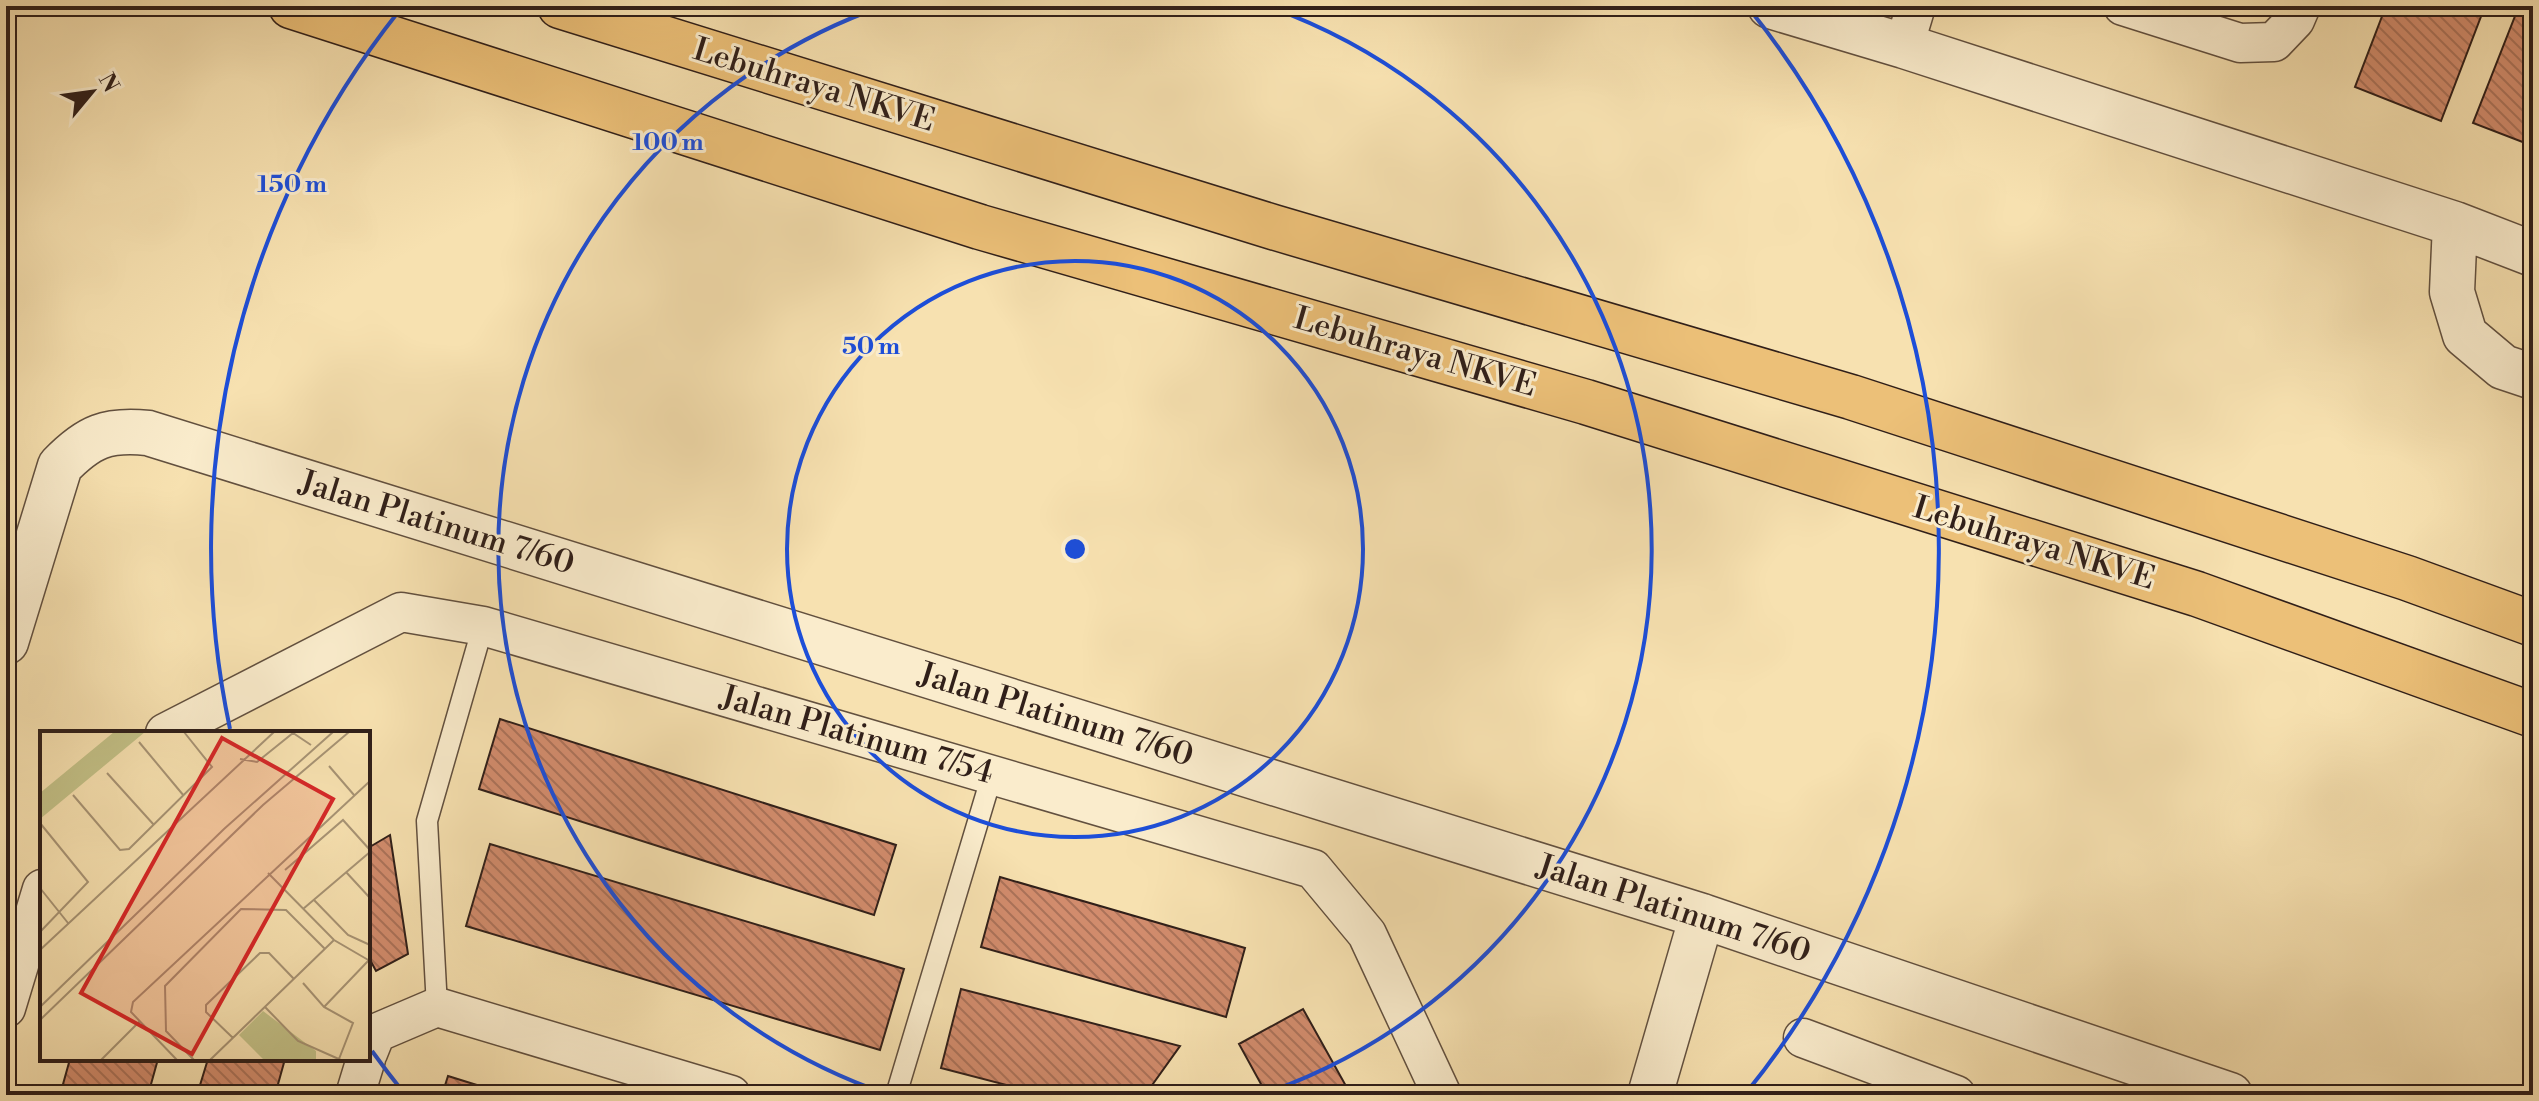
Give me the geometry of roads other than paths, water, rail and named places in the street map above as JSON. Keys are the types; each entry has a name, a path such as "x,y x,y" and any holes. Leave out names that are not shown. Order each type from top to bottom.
{"highway":[{"name":"Lebuhraya NKVE","path":"291,6 980,227 1586,402 2182,590 2533,715"},
{"name":"Lebuhraya NKVE","path":"560,6 1273,227 1851,397 2407,578 2533,624"}],"street":[{"path":"1770,6 1910,26 2533,254"},
{"path":"2123,6 2240,43 2274,42 2298,13"},
{"path":"2455,224 2452,292 2465,335 2503,367 2533,377"},
{"name":"Jalan Platinum 7/60","path":"6,642 17,566 60,466 77,448 100,435 124,431 148,433 1702,916 2230,1095"},
{"name":"Jalan Platinum 7/54","path":"169,731 401,612 483,626 1313,869 1367,934 1442,1095"},
{"path":"6,1008 40,896"},
{"path":"1650,1095 1702,916"},
{"path":"370,1048 376,1033 437,1007 731,1095"},
{"path":"1803,1038 1956,1095"},
{"path":"355,1095 365,1061"}],"lane":[{"path":"437,1007 427,821 483,626"},
{"path":"896,1095 992,775"}]}
